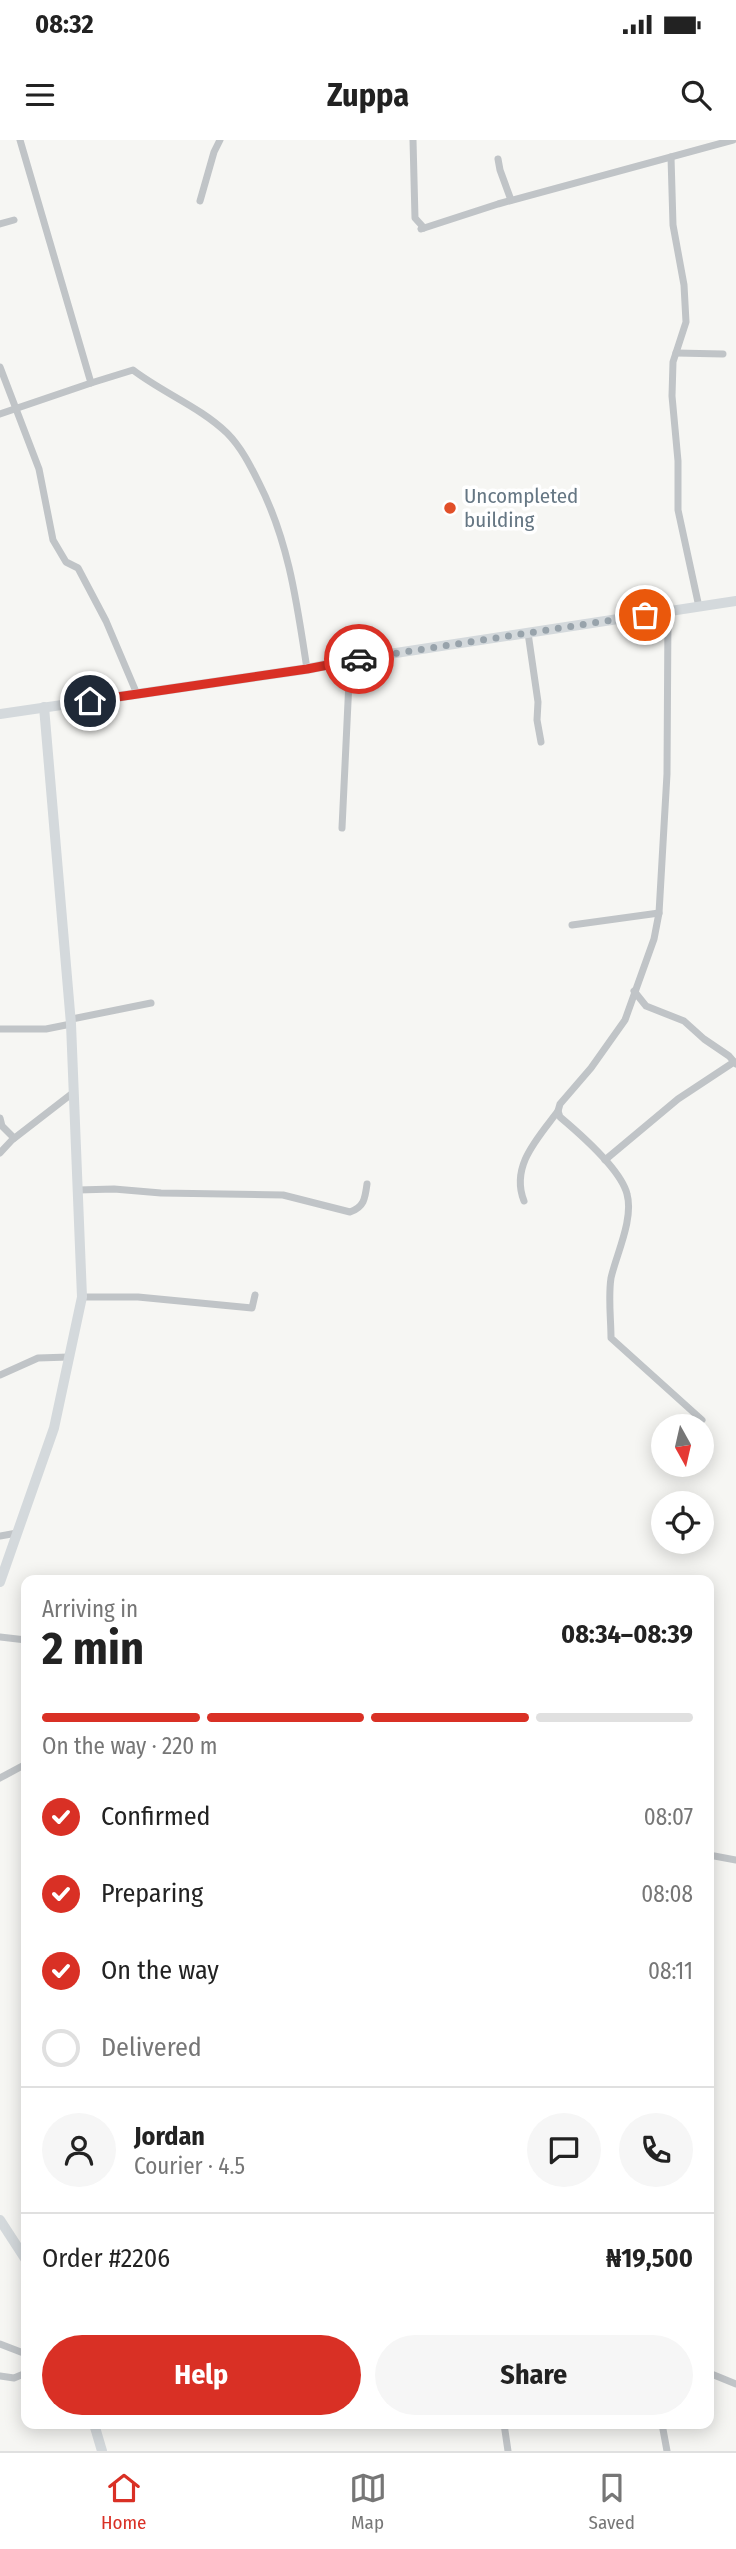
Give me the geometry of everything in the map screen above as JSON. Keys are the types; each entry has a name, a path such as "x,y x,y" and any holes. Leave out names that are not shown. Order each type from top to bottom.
{"street":[{"path":"20,140 91,383"},
{"path":"200,201 220,140"},
{"path":"413,140 415,218 423,229 511,200 733,140"},
{"path":"671,157 673,225 684,285 686,322 673,362 672,396 678,461 678,510 699,607"},
{"path":"498,159 511,200"},
{"path":"0,224 14,220"},
{"path":"676,353 723,354"},
{"path":"0,367 41,478 53,540 66,562 78,568 106,621 137,694"},
{"path":"0,414 133,370 165,393 201,413 227,433 245,456 274,513 283,539 291,566 307,669"},
{"path":"0,714 307,669 350,660 736,601"},
{"path":"524,1201 519,1188 521,1167 531,1146 625,1020 651,952 659,913 667,774 668,611"},
{"path":"528,633 541,742"},
{"path":"342,828 350,660"},
{"path":"0,1582 54,1428 82,1297 71,1020 44,707"},
{"path":"572,925 659,913"},
{"path":"605,1160 678,1099 735,1063 684,1021 646,1006 634,991"},
{"path":"0,1029 46,1029 72,1019 151,1003"},
{"path":"0,1153 14,1138 75,1092"},
{"path":"558,1111 605,1160 628,1195 621,1249 611,1279 611,1338 695,1414"},
{"path":"0,1122 14,1138"},
{"path":"78,1190 283,1195 350,1212 359,1209 364,1202 367,1184"},
{"path":"82,1297 138,1297 252,1308 255,1295"},
{"path":"0,1375 38,1358 69,1357"},
{"path":"0,1536 17,1533"},
{"path":"0,1637 21,1639"},
{"path":"0,1778 21,1767"},
{"path":"714,1856 736,1860"},
{"path":"0,2220 21,2252"},
{"path":"0,2344 21,2352"},
{"path":"0,2376 14,2378 21,2375"},
{"path":"714,2375 736,2384"},
{"path":"95,2429 102,2451"},
{"path":"505,2429 508,2451"},
{"path":"663,2429 667,2451"}],"way so far":[{"path":"359,659 645,615"}],"place":[{"name":"Uncompleted building","path":"450,508"}],"route":[{"path":"90,701 359,659"}]}
